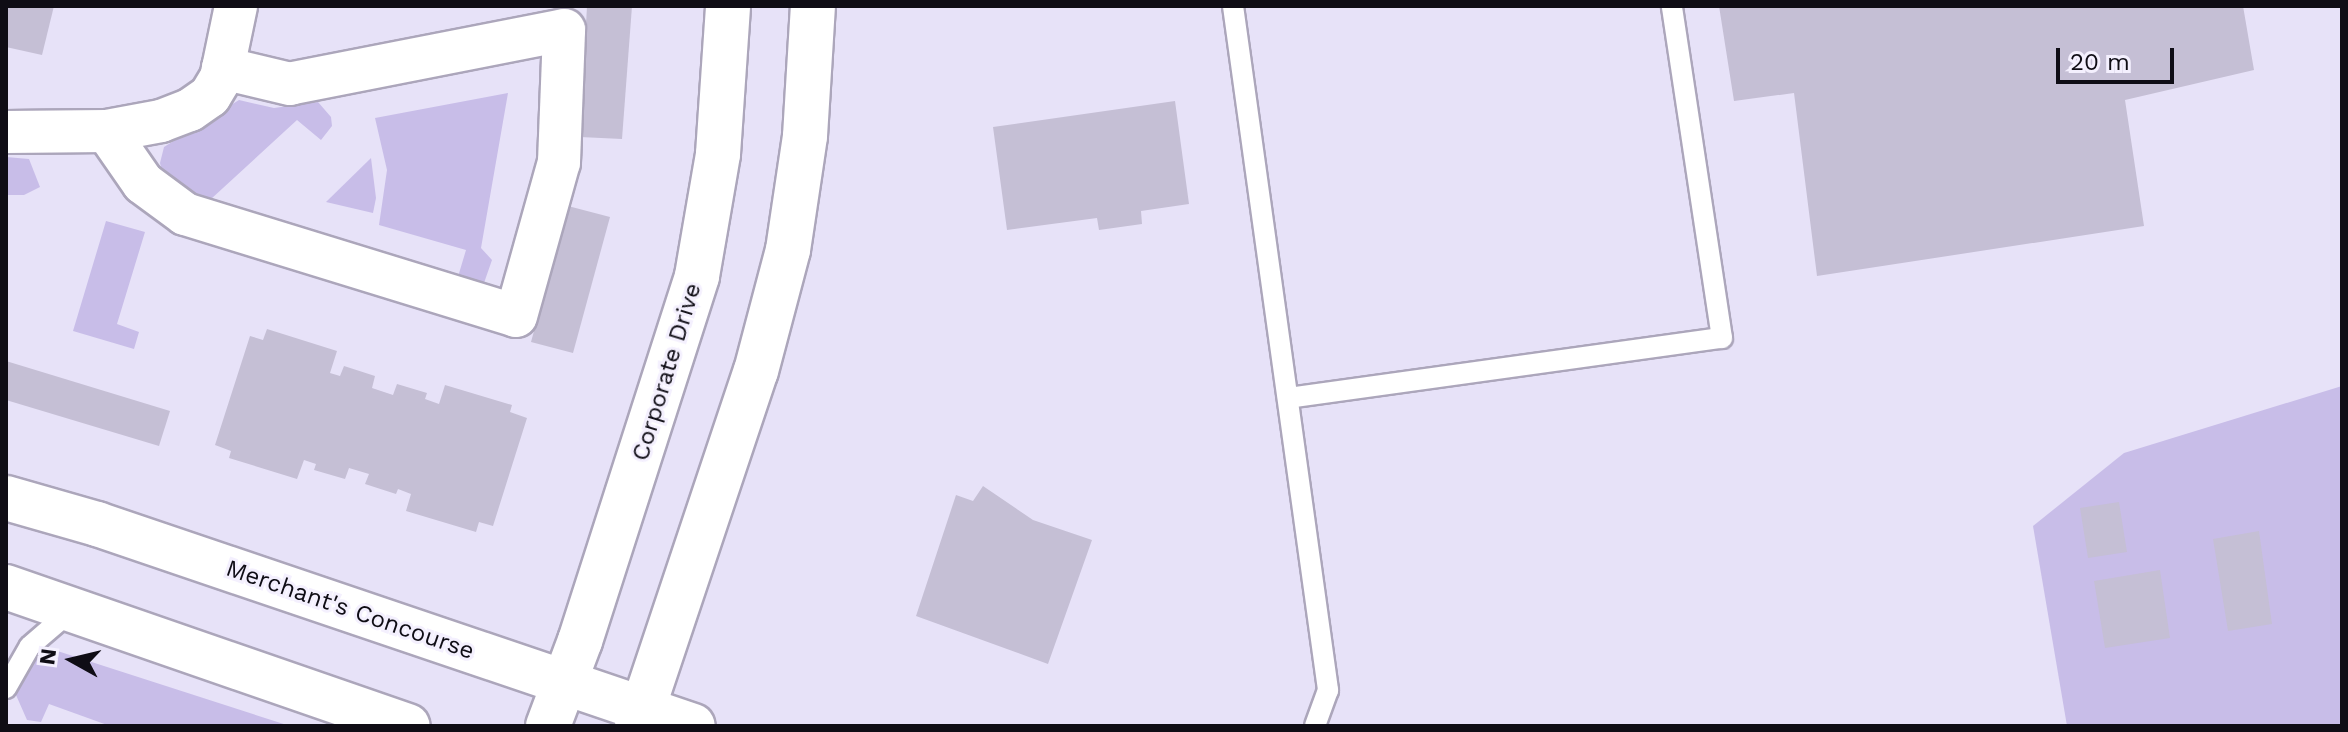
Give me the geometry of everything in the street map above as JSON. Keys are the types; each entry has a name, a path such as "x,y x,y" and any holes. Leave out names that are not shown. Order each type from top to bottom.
{"main road":[{"name":"Corporate Drive","path":"548,726 585,626 697,276 718,154 728,6"},
{"path":"640,718 756,371 788,250 805,136 813,6"},
{"name":"Merchant's Concourse","path":"6,498 113,529 563,684 640,718 693,726"},
{"path":"6,587 408,726"}],"street":[{"path":"6,132 107,131 161,121 190,110 217,87 236,6"},
{"path":"107,131 143,183 185,214 516,316 559,162 564,30 290,84 223,68"}],"lane":[{"path":"1233,6 1328,690 1315,726"},
{"path":"1288,398 1722,338 1672,6"},
{"path":"6,688 30,646 73,609"}],"shaded area":[{"path":"508,93 481,248 492,260 484,283 457,280 466,250 379,225 387,170 375,118"},
{"path":"239,100 274,108 318,102 331,117 332,126 321,140 297,120 211,199 164,180 160,163 164,147"},
{"path":"6,157 29,159 40,187 24,195 6,195"},
{"path":"371,158 376,198 373,213 326,202"},
{"path":"106,221 145,232 117,324 139,332 134,349 73,331"},
{"path":"2342,386 2342,726 2067,726 2033,526 2124,453"},
{"path":"45,647 290,726 110,726 49,704 41,722 27,720 16,695 25,667"}],"building":[{"path":"6,6 54,6 42,55 6,47"},
{"path":"587,6 632,6 622,139 580,137"},
{"path":"1719,6 2243,6 2254,70 2125,100 2144,226 1817,276 1794,93 1734,101"},
{"path":"1175,101 1189,204 1141,211 1142,224 1099,230 1097,218 1007,230 993,127"},
{"path":"568,206 610,217 573,353 531,342"},
{"path":"267,329 337,351 330,373 340,376 344,366 375,376 372,388 393,395 397,384 427,393 425,399 439,404 445,385 512,405 510,412 527,418 493,526 479,522 476,532 406,511 411,494 398,489 396,494 365,484 369,474 349,468 345,479 314,470 316,464 304,460 297,479 229,458 231,451 215,445 250,336 263,340"},
{"path":"6,361 170,411 159,446 6,400"},
{"path":"983,486 1033,520 1092,540 1048,664 916,616 956,495 973,501"},
{"path":"2119,502 2127,552 2088,558 2080,508"},
{"path":"2259,531 2272,624 2228,631 2213,539"},
{"path":"2160,570 2170,638 2105,648 2094,581"}]}
